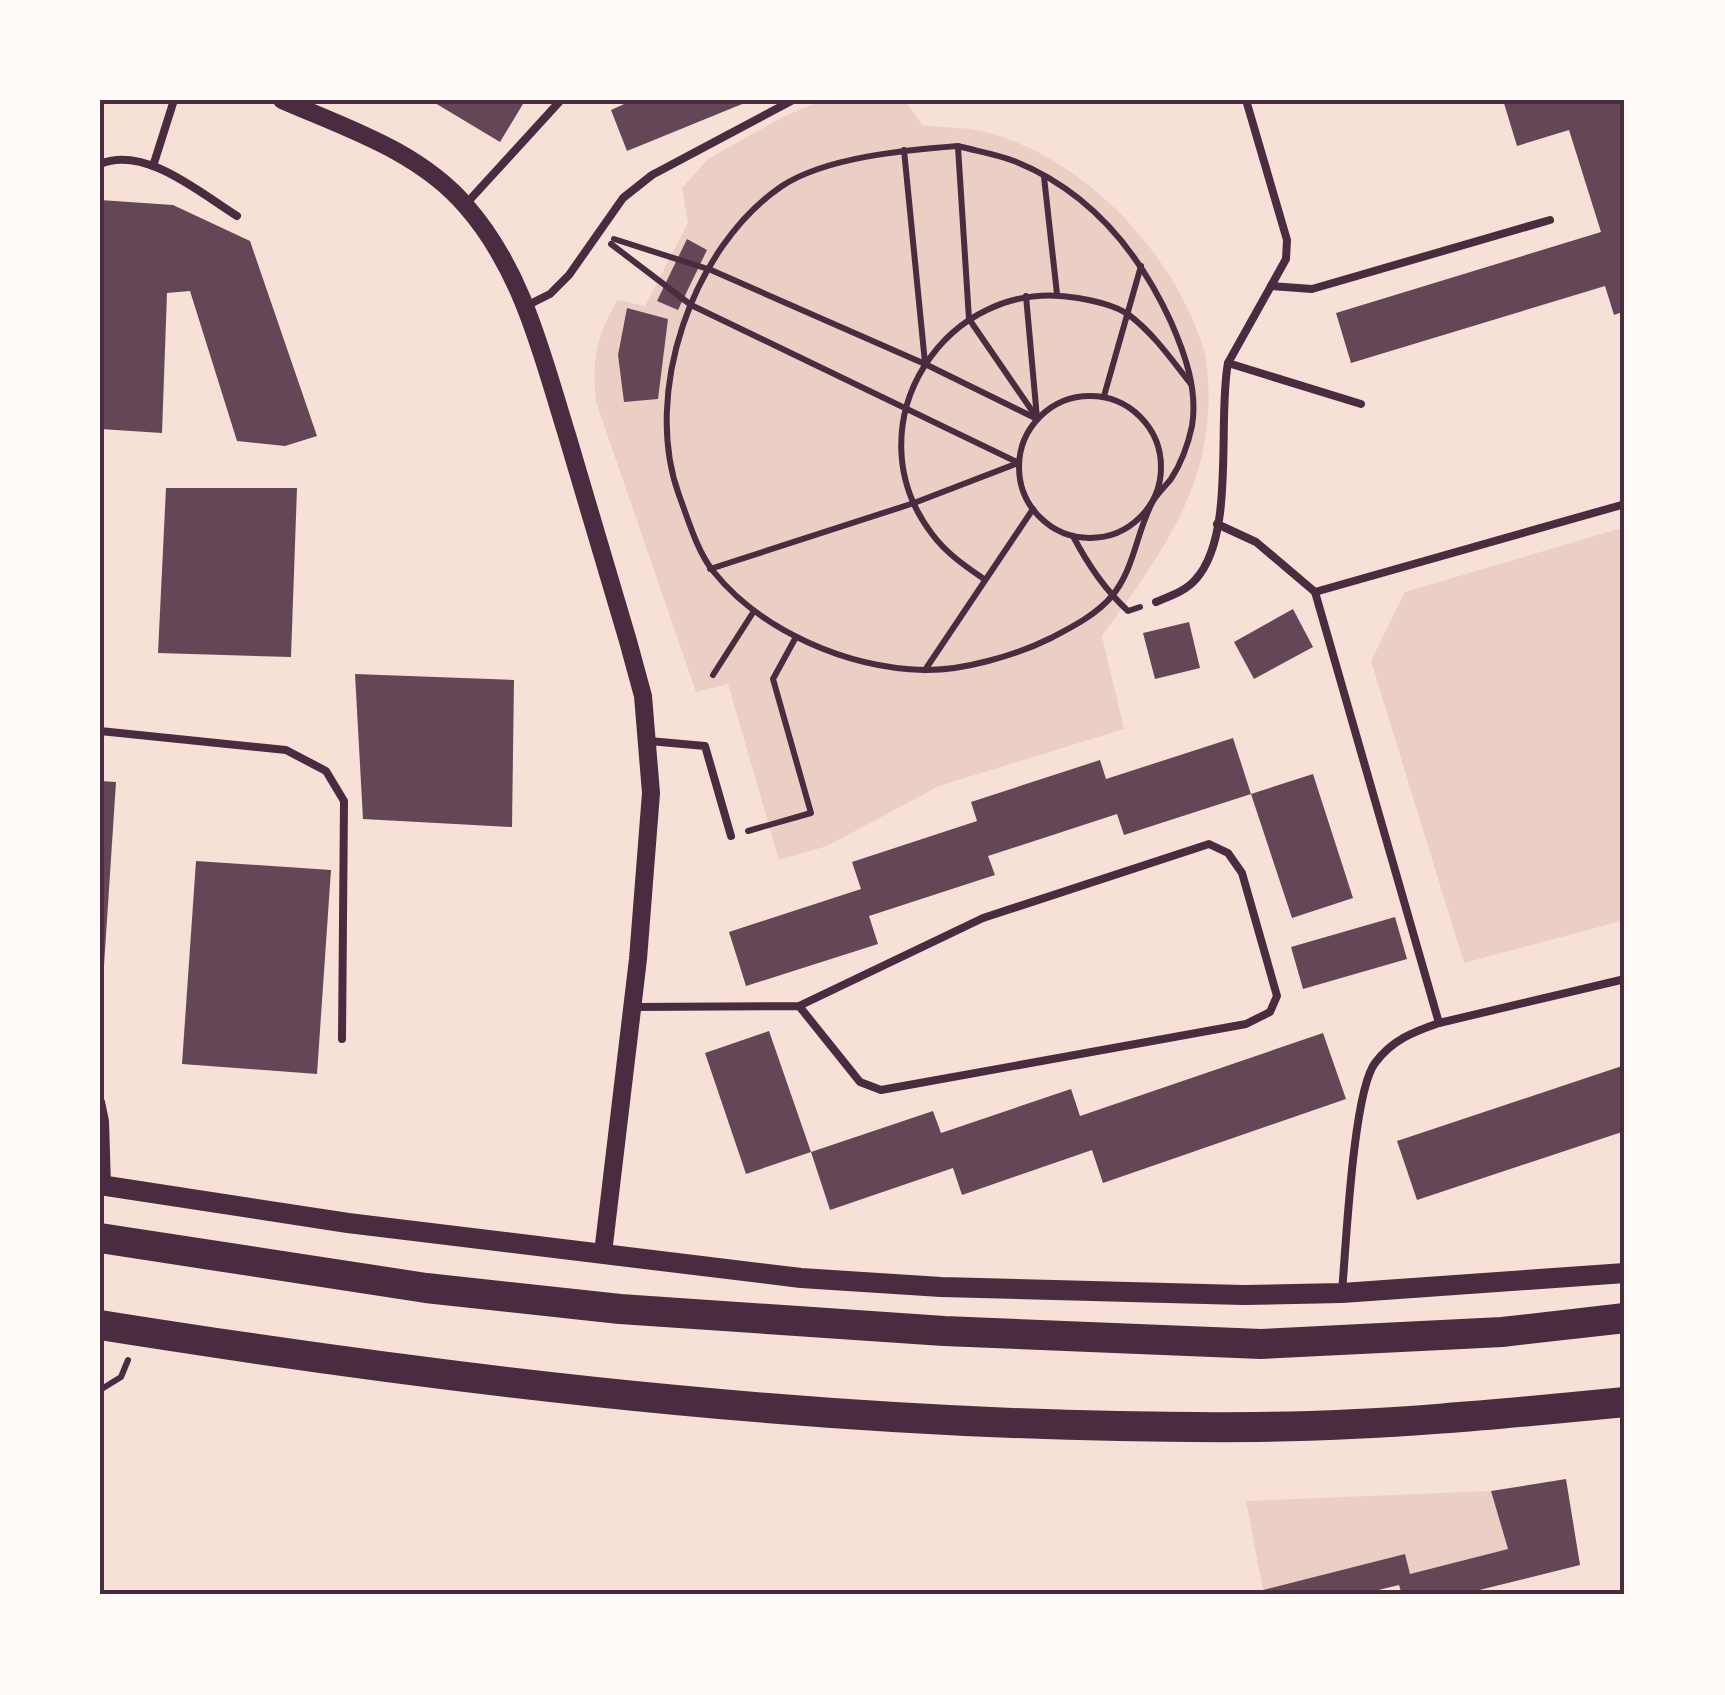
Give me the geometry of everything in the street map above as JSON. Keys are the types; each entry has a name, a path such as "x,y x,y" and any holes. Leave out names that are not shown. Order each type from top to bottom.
{"highway":[{"path":"100,1238 406,1285 620,1309 944,1332 1261,1344 1502,1332 1625,1318"},
{"path":"100,1324 399,1370 609,1395 940,1420 1258,1427 1625,1402"}],"main road":[{"path":"103,1185 348,1223 801,1278 941,1287 1186,1294 1342,1293 1625,1273"}],"street":[{"path":"282,100 388,146 429,173 466,205 498,250 528,306 638,678 649,741 651,793 633,1007 603,1254"},
{"path":"100,1102 104,1121 103,1185"}],"lane":[{"path":"154,164 174,100"},
{"path":"466,205 562,100"},
{"path":"528,306 550,294 570,275 622,198 652,175 793,100"},
{"path":"1156,602 1180,592 1196,579 1209,558 1224,474 1224,382 1228,363 1286,259 1287,240 1246,100"},
{"path":"100,164 154,164 236,216"},
{"path":"1270,286 1312,289 1550,220"},
{"path":"1228,363 1361,404"},
{"path":"1315,592 1625,504"},
{"path":"1217,524 1256,542 1315,592 1439,1022"},
{"path":"100,730 286,750 326,771 344,801 342,1038"},
{"path":"649,741 705,746 731,836"},
{"path":"633,1007 799,1006 983,918 1209,844 1228,853 1242,873 1277,996 1270,1012 1246,1024 881,1090 860,1082 799,1006"},
{"path":"1342,1293 1360,1110 1372,1066 1400,1037 1439,1022 1625,979"}],"path":[{"path":"958,146 969,318 1038,419"},
{"path":"904,150 840,163 784,185 738,225 690,305 670,368 666,424 669,468 710,568 754,611 796,637 858,660 925,670 985,662 1034,646 1080,623 1112,596 1129,568 1151,504 1160,483 1161,460 1156,439 1144,420 1126,405 1104,396 1079,396 1056,404 1038,419 1024,439 1019,463 1022,487 1033,509 1051,526 1073,536 1096,538 1118,533 1136,521 1151,504 1186,452 1193,388 1182,347 1141,265 1086,202 1012,160 958,146 904,150"},
{"path":"904,150 925,364"},
{"path":"1044,176 1057,294"},
{"path":"598,234 710,270 925,364 1038,419"},
{"path":"598,234 690,305 1019,463"},
{"path":"1104,396 1141,265"},
{"path":"984,579 954,558 931,533 914,503 902,459 904,406 925,364 944,339 969,318 1026,296 1057,294 1094,301 1127,314 1162,346 1193,388"},
{"path":"1026,296 1038,419"},
{"path":"710,568 914,503 1019,463"},
{"path":"925,670 1033,509"},
{"path":"1073,536 1090,568 1128,612 1156,602"},
{"path":"714,675 754,611"},
{"path":"731,836 811,813 772,679 796,637"},
{"path":"100,1390 121,1376 141,1331"}],"shaded area":[{"path":"822,100 905,100 922,125 997,135 1030,148 1092,188 1145,242 1186,305 1204,351 1208,409 1203,451 1187,501 1162,548 1102,636 1124,729 939,786 827,846 779,860 728,684 696,692 596,402 595,373 600,338 617,300 645,306 688,223 682,188 708,159"},
{"path":"1625,527 1625,920 1464,963 1371,661 1405,592"},
{"path":"1491,1491 1508,1549 1410,1574 1405,1555 1263,1590 1246,1501"}],"building":[{"path":"430,100 516,100 523,104 500,142"},
{"path":"633,100 752,100 627,151 611,110"},
{"path":"1503,100 1625,100 1625,311 1614,315 1605,286 1351,363 1336,313 1601,232 1569,130 1517,146"},
{"path":"100,200 173,205 250,241 317,436 285,446 237,441 190,291 167,293 162,433 100,429"},
{"path":"687,239 707,250 678,310 657,301"},
{"path":"627,308 668,319 658,399 624,402 618,355"},
{"path":"166,488 297,488 291,657 158,653"},
{"path":"1293,609 1313,647 1254,679 1234,642"},
{"path":"1189,622 1200,668 1155,679 1143,633"},
{"path":"355,674 514,680 512,827 363,819"},
{"path":"1233,738 1251,794 1124,835 1117,814 988,856 995,875 869,916 878,944 746,986 729,932 861,889 852,862 977,821 971,802 1100,760 1106,779"},
{"path":"1313,774 1353,898 1292,918 1251,794"},
{"path":"100,781 116,782 103,981 100,981"},
{"path":"196,861 331,870 317,1074 182,1064"},
{"path":"1395,917 1407,959 1303,989 1291,947"},
{"path":"769,1031 811,1152 746,1174 705,1053"},
{"path":"1323,1033 1346,1099 1103,1183 1092,1150 962,1195 953,1168 830,1210 811,1152 933,1111 941,1133 1071,1089 1080,1116"},
{"path":"1625,1065 1625,1131 1417,1200 1397,1141"},
{"path":"1566,1479 1580,1565 1459,1595 1402,1595 1399,1585 1358,1595 1264,1595 1263,1590 1405,1554 1410,1574 1508,1549 1491,1491"}]}
